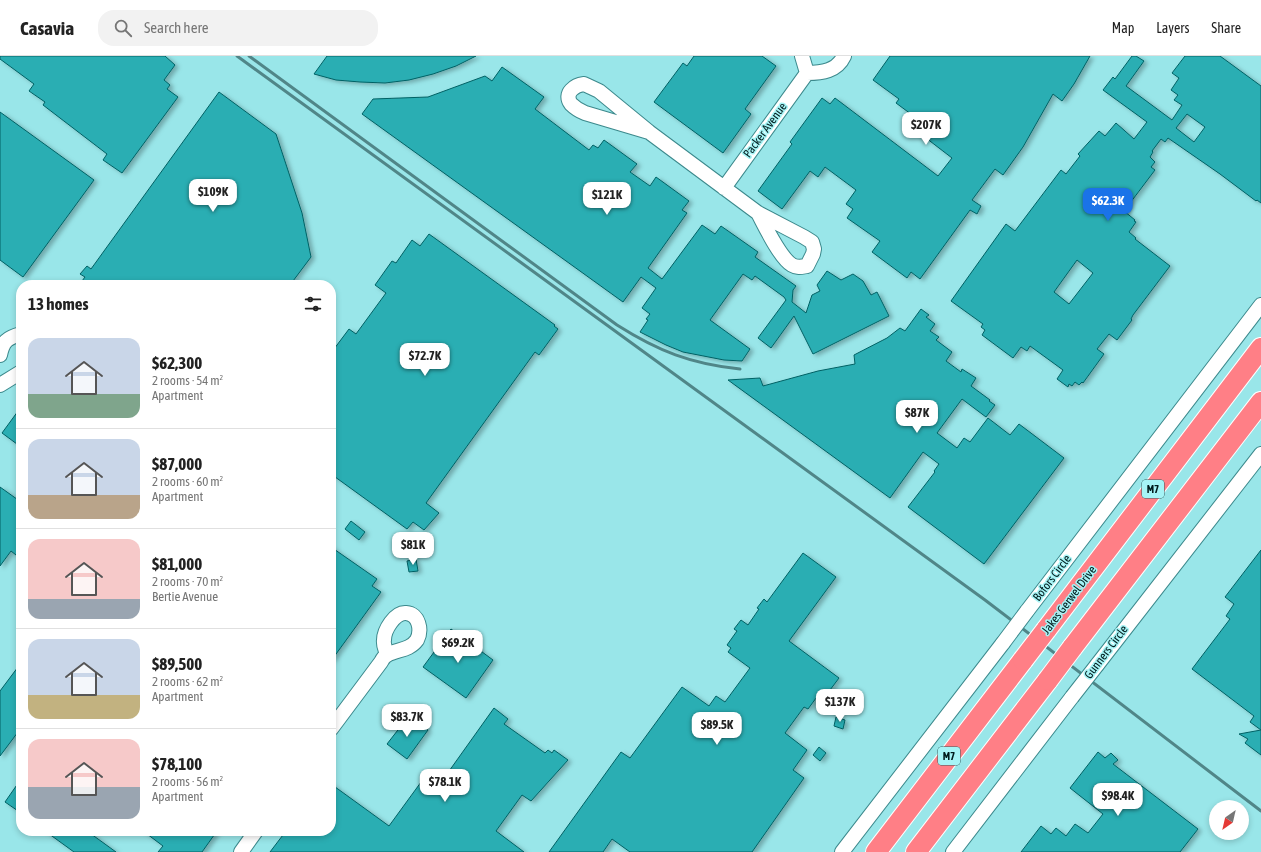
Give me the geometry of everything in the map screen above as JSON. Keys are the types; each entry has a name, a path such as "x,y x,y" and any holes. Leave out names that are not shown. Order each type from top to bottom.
{"highway":[{"name":"Jakes Gerwel Drive","path":"876,852 1261,348"},
{"path":"916,852 1261,402"}],"street":[{"path":"802,56 807,73 820,73 831,70 841,62 844,56"},
{"name":"Packer Avenue","path":"724,188 807,73"},
{"path":"649,132 585,113 577,109 568,97 570,91 574,87 584,84 604,96 649,132 758,213"},
{"name":"Bofors Circle","path":"842,852 1261,305"},
{"path":"0,355 5,341 16,336"},
{"path":"0,380 16,374"},
{"name":"Gunners Circle","path":"953,852 1261,454"},
{"path":"336,722 387,655"},
{"path":"241,852 252,836"}],"building":[{"path":"0,56 165,56 175,65 164,80 170,85 167,89 178,97 122,173 103,160 107,154 43,105 45,102 29,91 34,84 0,59"},
{"path":"327,56 476,56 456,66 433,74 409,80 385,83 336,80 314,74"},
{"path":"694,56 762,56 776,66 745,109 751,114 723,153 654,102 683,63 687,66"},
{"path":"890,56 1090,56 1074,84 1062,101 1053,94 1023,147 1003,175 995,169 972,200 981,206 977,214 970,210 920,279 911,272 907,278 872,252 880,241 847,218 853,209 846,204 856,190 825,167 818,177 810,171 782,209 758,191 792,144 790,142 822,98 830,104 835,98 938,176 952,158 913,128 919,120 896,103 899,99 873,80"},
{"path":"1132,56 1136,56 1144,61 1126,86 1172,120 1182,105 1174,100 1178,95 1171,90 1179,78 1172,73 1185,56 1220,56 1261,86 1261,203 1257,200 1256,201 1168,138 1165,142 1161,139 1152,151 1153,152 1150,157 1155,162 1151,167 1155,170 1124,211 1136,222 1129,232 1136,238 1135,239 1170,266 1133,315 1132,320 1117,340 1109,334 1097,349 1104,354 1083,383 1082,382 1079,385 1075,382 1072,386 1069,384 1068,387 1057,379 1063,370 1030,346 1027,351 1021,347 1013,358 982,335 985,330 981,327 983,324 951,301 1006,224 1015,231 1061,170 1066,174 1080,156 1078,154 1099,131 1105,136 1116,123 1134,139 1147,122 1103,90 1113,77 1115,79","holes":["1187,114 1205,127 1194,142 1176,128","1077,260 1093,273 1069,304 1054,292"]},
{"path":"502,67 544,97 535,109 589,150 593,145 598,148 604,140 637,164 630,172 650,186 656,177 689,201 682,210 687,213 648,268 662,279 702,225 715,234 721,226 758,252 755,257 796,286 793,290 792,302 806,313 812,295 820,291 817,285 827,271 841,280 853,274 863,281 871,295 877,292 889,316 813,354 794,316 771,348 758,338 786,300 755,276 752,280 743,274 710,320 750,349 742,361 724,360 683,352 640,332 650,314 642,308 656,288 641,277 623,302 362,114 373,99 428,97 485,76 492,81"},
{"path":"219,92 276,134 302,213 311,257 294,280 83,280 85,277 80,274 87,266 91,269"},
{"path":"0,112 94,180 23,277 0,260"},
{"path":"429,234 555,325 554,326 558,329 539,355 535,352 426,503 439,513 424,530 413,522 407,529 336,478 336,346 349,329 356,334 386,293 375,285 392,261 396,263 412,240 420,246"},
{"path":"921,309 929,315 926,317 935,324 930,331 939,337 936,340 952,352 946,361 961,372 962,369 976,378 971,386 995,405 986,417 962,399 937,433 957,448 964,438 970,442 988,418 1010,435 1019,424 1064,458 984,564 908,507 935,472 934,471 939,464 923,452 890,498 728,380 760,378 763,386 818,371 855,364 854,355 887,338 900,328 905,331"},
{"path":"16,414 16,443 2,433"},
{"path":"0,487 16,498 16,555 11,551 0,566"},
{"path":"351,521 365,532 359,540 345,529"},
{"path":"336,550 377,579 372,586 381,592 336,654"},
{"path":"1261,550 1261,730 1250,722 1254,716 1192,669 1230,619 1226,616 1234,604 1225,597"},
{"path":"803,553 836,577 789,641 839,678 827,694 822,690 808,709 804,707 785,733 807,750 793,770 804,778 752,852 630,852 612,839 603,852 549,852 621,752 630,758 682,687 709,706 716,696 725,702 750,668 728,652 731,648 727,645 737,631 734,629 741,620 748,625 759,609 757,608 764,599 767,602"},
{"path":"416,559 418,571 409,572 407,561"},
{"path":"451,629 493,660 466,698 423,667"},
{"path":"16,670 16,735 0,756 0,691"},
{"path":"494,708 508,719 504,724 545,753 548,750 552,753 554,750 568,760 531,801 522,795 496,831 524,852 270,852 282,836 336,836 336,788 389,826 424,778 437,788"},
{"path":"408,717 428,730 407,759 387,744"},
{"path":"836,717 845,720 843,729 834,726"},
{"path":"1261,730 1261,755 1245,743 1248,739 1239,734"},
{"path":"819,747 826,753 820,761 813,755"},
{"path":"1098,752 1105,758 1111,753 1118,760 1113,764 1198,829 1180,852 1021,852 1041,826 1051,834 1056,828 1066,836 1075,824 1088,833 1103,814 1070,788"},
{"path":"16,786 16,810 5,802"},
{"path":"52,836 94,836 116,852 74,852"},
{"path":"150,836 213,836 202,852 158,852 163,846"}],"railway":[{"path":"237,56 985,600 1261,811"},
{"path":"249,56 617,325 647,342 676,355 706,364 740,369"}]}
